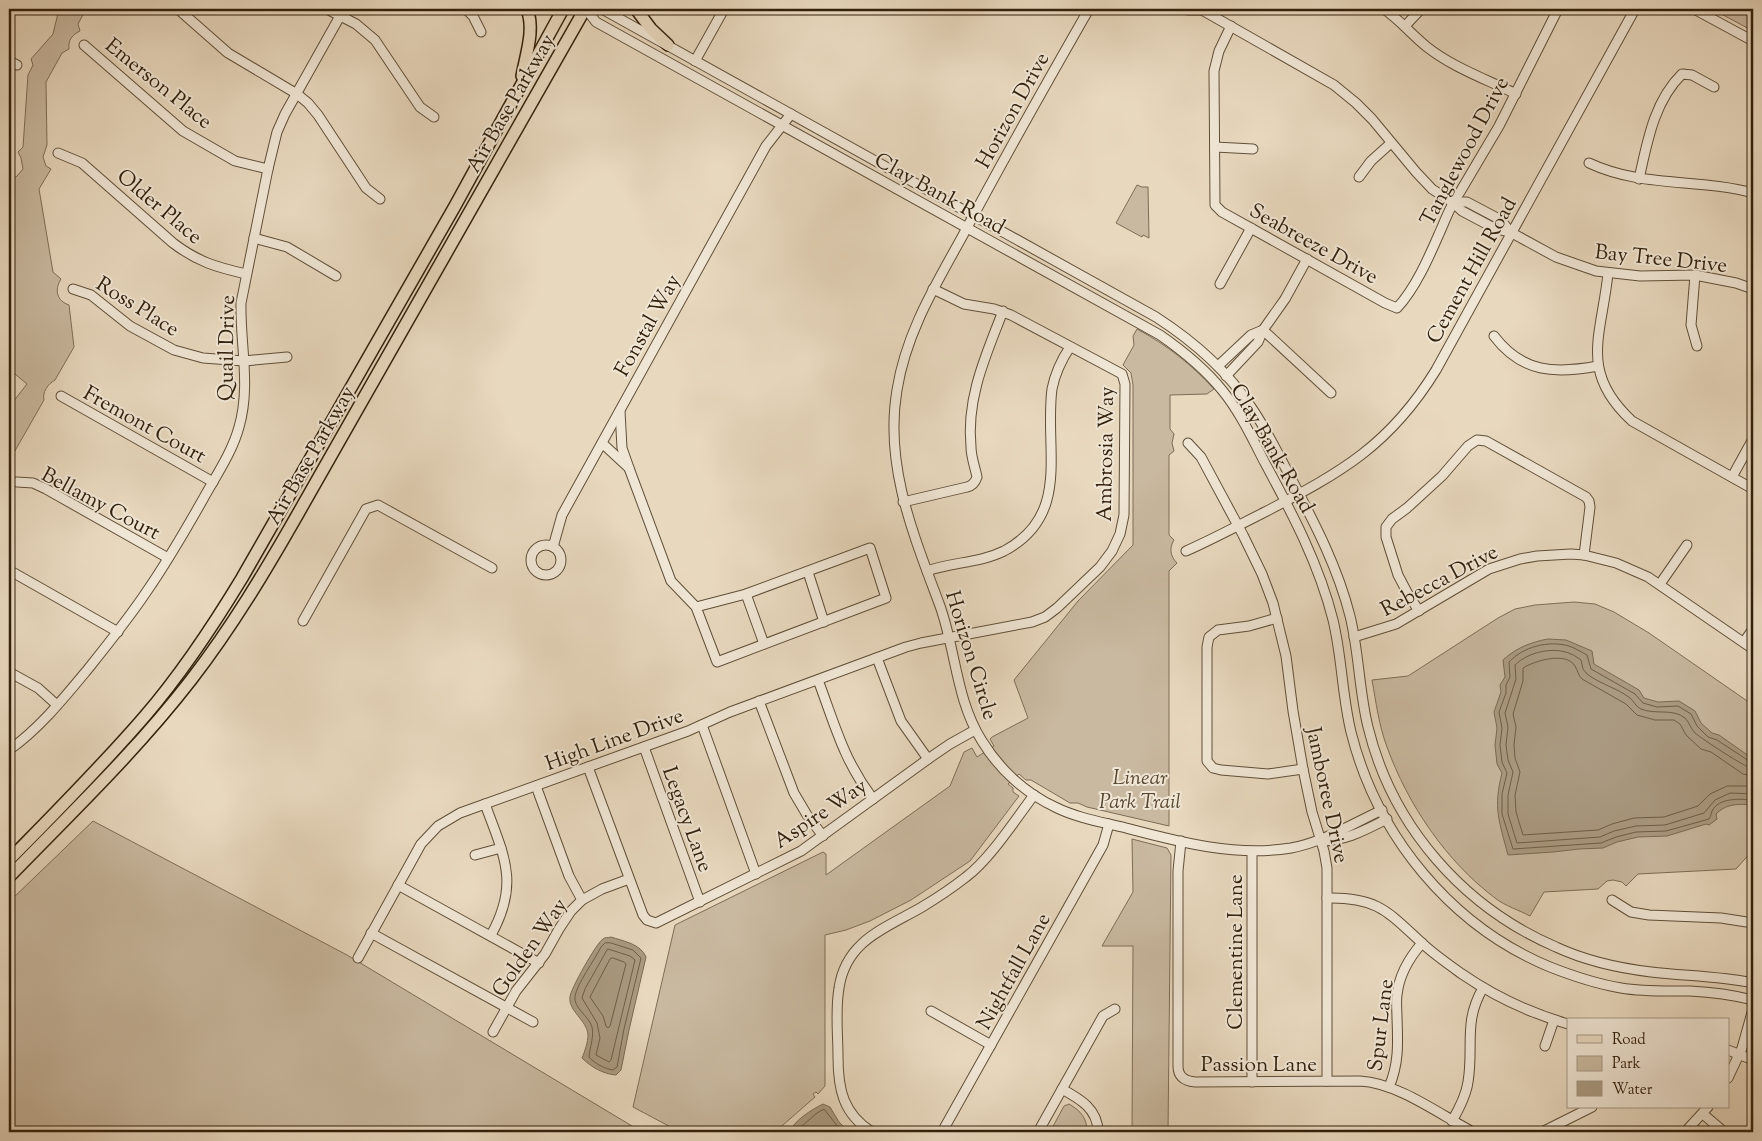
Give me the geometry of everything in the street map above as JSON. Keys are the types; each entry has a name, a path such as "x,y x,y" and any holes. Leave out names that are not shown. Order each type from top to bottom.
{"main road":[{"path":"518,90 530,35 530,20 527,9"},
{"name":"Air Base Parkway","path":"9,860 98,768 146,715 177,676 216,620 251,564 455,206 563,9"},
{"name":"Air Base Parkway","path":"9,877 156,723 230,628 299,512 585,9"},
{"path":"636,9 651,29 668,45"}],"street":[{"path":"178,9 228,53 297,94 308,103 366,188 380,199"},
{"path":"327,9 342,12 375,40 420,107 434,117"},
{"path":"466,9 473,16 481,32"},
{"name":"Clay Bank Road","path":"585,9 596,22 1160,335 1191,358 1222,389 1234,406 1301,532 1324,589 1337,640 1345,705 1351,733 1364,774 1387,819 1415,864 1454,907 1484,930 1528,957 1573,976 1622,988 1694,992 1753,1000"},
{"name":"Clay Bank Road","path":"591,9 602,9 668,45 1156,317 1183,335 1218,366 1241,393 1259,420 1325,546 1337,576 1354,637 1362,702 1376,754 1392,794 1410,825 1430,853 1468,892 1516,927 1544,942 1580,957 1652,972 1708,976 1753,983"},
{"path":"695,60 724,9"},
{"name":"Horizon Drive","path":"967,228 1089,9"},
{"path":"1384,9 1427,47 1444,59 1516,94"},
{"path":"1405,26 1421,9"},
{"name":"Tanglewood Drive","path":"1397,308 1406,299 1434,247 1452,202 1460,192 1516,94 1558,9"},
{"name":"Cement Hill Road","path":"1186,551 1212,540 1330,477 1386,436 1411,408 1436,370 1635,9"},
{"path":"1694,9 1753,41"},
{"name":"Bay Tree Drive","path":"1188,10 1202,10 1334,85 1356,103 1432,189 1462,211 1494,228 1512,233 1556,257 1581,267 1608,273 1640,276 1695,275 1736,283 1753,289"},
{"name":"Quail Drive","path":"9,750 21,741 57,705 118,632 147,592 168,558 230,450 239,427 245,382 240,322 241,303 268,169 278,132 342,12"},
{"path":"1231,26 1218,50 1216,61 1214,79 1215,147 1253,149"},
{"name":"Emerson Place","path":"84,46 183,131 235,160 268,169"},
{"path":"1639,179 1651,128 1675,80 1682,74 1692,75 1714,87"},
{"name":"Fonstal Way","path":"553,547 562,515 766,146 791,114"},
{"path":"1358,177 1371,161 1391,143"},
{"name":"Seabreeze Drive","path":"1215,147 1215,205 1222,212 1384,303 1397,308"},
{"name":"Older Place","path":"58,153 82,163 189,256 206,264 246,274"},
{"path":"1589,163 1608,172 1639,179 1719,186 1753,193"},
{"name":"Horizon Circle","path":"967,228 933,289 903,357 896,391 894,438 903,502 950,638 960,693 975,730 988,751 1013,779 1034,795 1068,813 1181,842 1222,849 1252,852 1294,847 1321,840 1382,810"},
{"path":"1220,284 1252,228"},
{"path":"254,238 287,247 336,276"},
{"path":"1226,376 1258,342 1263,330 1285,299 1307,259"},
{"path":"1608,273 1597,338 1598,366 1607,393 1618,409 1632,421 1753,490"},
{"path":"1695,275 1691,325 1697,346"},
{"name":"Ross Place","path":"72,289 91,295 130,326 174,350 203,358 244,361 287,357"},
{"name":"Ambrosia Way","path":"933,289 964,304 1003,311 1022,320 1120,372 1124,380 1124,515 1120,534 1112,551 1100,567 1045,617 1021,626 950,638"},
{"path":"903,502 967,487 975,481 976,477 970,447 972,407 977,379 1003,311"},
{"path":"1218,366 1251,335 1263,330"},
{"path":"1263,330 1331,393"},
{"path":"1494,336 1505,350 1513,356 1538,368 1568,371 1598,366"},
{"path":"927,571 996,555 1018,542 1038,521 1046,504 1051,482 1052,388 1057,372 1070,347"},
{"name":"Fremont Court","path":"60,396 213,482"},
{"path":"620,411 622,448 671,581 696,607 717,662 886,598 870,548 746,594 696,607"},
{"path":"1732,478 1753,439"},
{"path":"1419,611 1398,575 1386,537 1386,527 1392,519 1442,476 1468,446 1477,440 1486,441 1586,497 1590,508 1584,555"},
{"name":"Jamboree Drive","path":"1188,442 1201,457 1262,574 1277,618 1286,656 1303,769 1327,868 1327,1081"},
{"path":"602,443 628,468"},
{"name":"Bellamy Court","path":"17,482 33,483 46,489 168,558"},
{"path":"304,621 366,509 378,506 492,568"},
{"path":"1660,584 1686,546"},
{"name":"Rebecca Drive","path":"1354,637 1396,624 1489,569 1537,556 1584,555 1632,569 1660,584 1753,649"},
{"path":"9,571 118,632"},
{"path":"808,572 824,622"},
{"path":"746,594 764,644"},
{"path":"1277,618 1249,626 1218,630 1209,637 1207,647 1208,761 1213,768 1221,770 1268,774 1303,769"},
{"path":"1744,642 1753,629"},
{"name":"High Line Drive","path":"358,958 412,857 428,835 447,820 877,658 914,645 950,638"},
{"path":"877,658 901,721 928,759"},
{"path":"9,672 38,688 57,705"},
{"path":"818,680 844,752 856,776 872,800"},
{"path":"760,701 794,793 807,815 823,836"},
{"path":"702,725 756,874"},
{"name":"Aspire Way","path":"629,879 642,915 651,922 662,921 802,851 928,759 975,730"},
{"name":"Legacy Lane","path":"644,747 700,902"},
{"path":"588,767 629,879"},
{"path":"536,786 569,876 582,900"},
{"path":"872,1132 858,1121 849,1110 839,1086 838,1001 842,973 858,949 880,928 922,907 974,870 1034,795"},
{"path":"486,804 506,868 507,896 499,920 491,935"},
{"name":"Horizon Circle","path":"1321,840 1331,841 1356,835 1387,819"},
{"name":"Nightfall Lane","path":"942,1132 1103,845 1108,824"},
{"name":"Passion Lane","path":"1181,842 1178,871 1178,1072 1183,1078 1191,1081 1252,1082 1368,1081 1389,1086 1473,1132"},
{"path":"475,855 501,848"},
{"name":"Clementine Lane","path":"1252,852 1252,1082"},
{"name":"Golden Way","path":"493,1032 521,984 539,963 564,919 582,900 602,889 629,879"},
{"path":"398,885 539,963"},
{"path":"1327,898 1356,899 1380,908 1401,922 1422,943 1447,963 1483,988 1506,1000 1567,1024"},
{"path":"1612,900 1631,912 1640,914 1721,918 1753,923"},
{"path":"371,934 533,1022"},
{"name":"Spur Lane","path":"1389,1086 1396,1070 1398,1052 1398,988 1405,967 1422,943"},
{"path":"1452,1121 1462,1104 1468,1081 1470,1020 1483,988"},
{"path":"1038,1132 1103,1016 1115,1009"},
{"path":"1730,1074 1740,1054 1753,1009"},
{"path":"931,1011 991,1045"},
{"path":"1546,1046 1554,1020"},
{"path":"1730,1051 1753,1060"},
{"path":"1062,1089 1087,1105 1095,1116 1098,1132"},
{"path":"1542,1132 1590,1108"},
{"path":"1685,1132 1706,1110 1724,1132"}],"green space":[{"path":"59,9 86,9 78,24 80,31 71,38 69,49 62,53 46,82 47,145 43,157 46,166 51,169 39,189 53,272 61,279 57,291 59,298 69,305 74,347 55,380 46,388 44,400 12,456 12,466 9,469 9,407 27,384 9,369 9,179 16,177 23,169 18,152 23,147 28,75 33,65 31,59 53,34"},
{"path":"1712,9 1753,9 1753,31"},
{"path":"1137,185 1148,187 1149,238 1143,235 1142,237 1116,223"},
{"path":"1137,329 1178,356 1214,389 1207,394 1170,395 1170,429 1174,434 1172,443 1174,451 1169,455 1169,535 1174,540 1171,552 1177,563 1169,571 1169,826 1087,807 1078,803 1070,803 1031,780 1026,780 1019,774 1008,784 1013,788 1013,792 1019,796 970,861 911,900 870,921 825,935 825,1086 818,1094 816,1092 813,1094 815,1097 775,1132 680,1132 633,1107 675,925 823,852 826,854 826,875 950,786 964,752 972,748 977,757 994,746 990,739 992,737 1028,718 1014,680 1078,601 1133,545 1133,385 1131,373 1123,365 1134,345 1133,336"},
{"path":"1574,602 1595,604 1614,612 1649,633 1753,705 1753,850 1736,869 1638,874 1626,886 1622,882 1613,880 1607,881 1598,889 1544,892 1530,916 1499,901 1477,883 1445,849 1417,811 1396,769 1384,739 1372,680 1408,676 1515,609 1535,605"},
{"path":"93,821 347,955 642,1132 9,1132 9,902"},
{"name":"Linear Park Trail","path":"1132,839 1167,848 1171,855 1168,1132 1132,1132 1133,946 1102,946 1133,892"},
{"path":"1069,1104 1082,1115 1086,1123 1087,1132 1050,1132 1064,1106"}],"water":[{"path":"1548,639 1566,640 1592,651 1594,664 1639,690 1644,698 1658,702 1679,701 1695,711 1701,723 1712,733 1719,735 1753,759 1753,805 1729,806 1720,810 1716,814 1717,819 1709,825 1706,824 1667,836 1638,837 1617,842 1603,848 1508,855 1498,814 1499,785 1502,773 1497,764 1495,745 1497,728 1494,712 1501,692 1500,685 1505,677 1503,660 1524,646"},
{"path":"611,937 636,946 646,957 621,1070 616,1075 597,1070 582,1058 587,1041 587,1030 570,1002 574,985 590,957 603,939"},
{"path":"823,1104 830,1107 839,1122 849,1132 789,1132 799,1119"}]}
